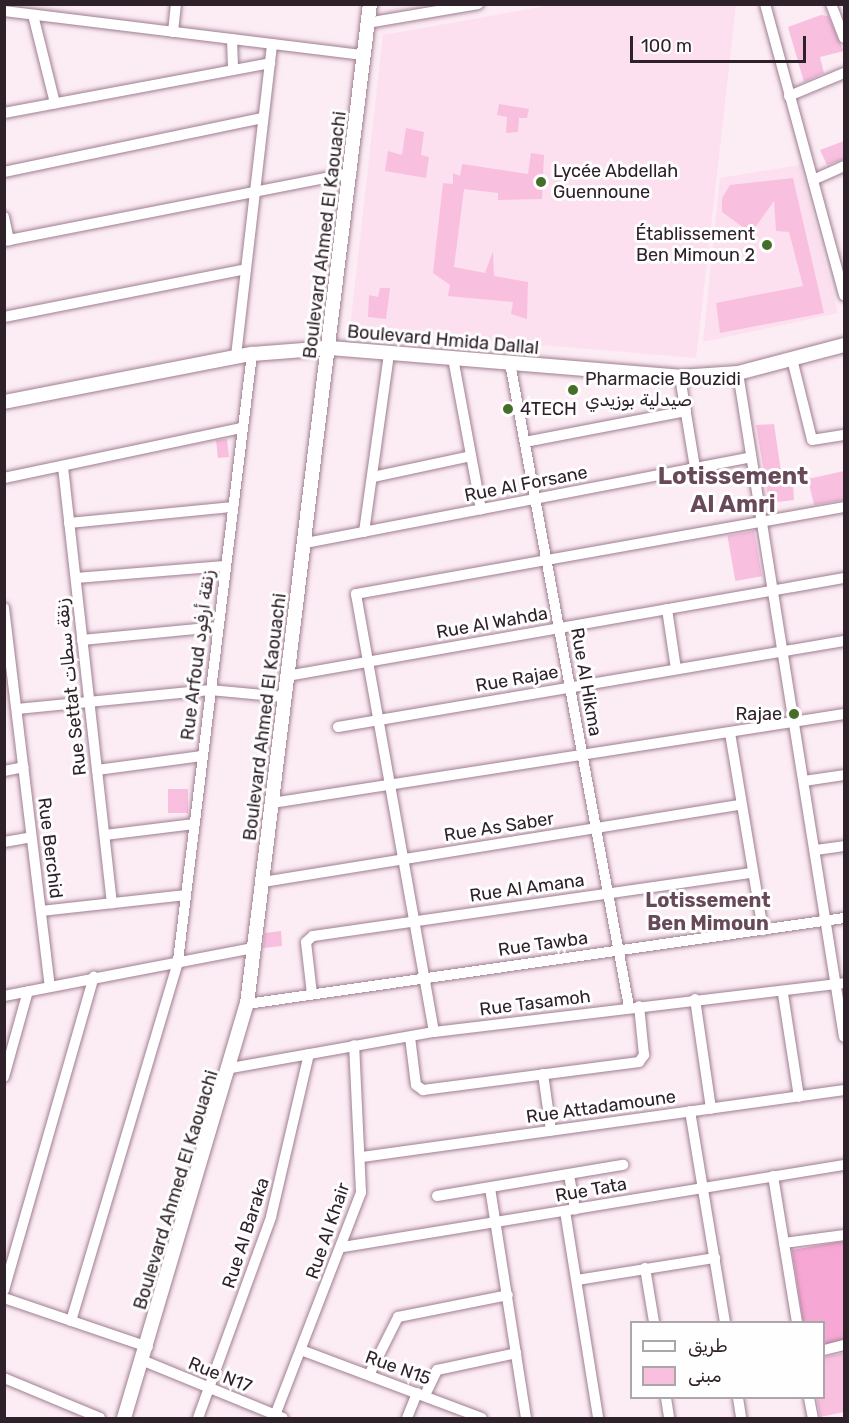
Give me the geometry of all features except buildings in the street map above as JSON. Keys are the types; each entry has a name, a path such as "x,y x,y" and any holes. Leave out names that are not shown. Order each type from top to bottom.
{"street":[{"path":"173,32 176,4"},
{"name":"Boulevard Ahmed El Kaouachi","path":"124,1419 144,1361 231,1068 247,1004 330,348 370,4"},
{"path":"367,23 449,7 478,4"},
{"path":"765,4 813,180 839,257 844,295"},
{"path":"831,4 844,38"},
{"path":"4,11 363,55"},
{"path":"33,15 55,103"},
{"path":"232,39 233,66"},
{"path":"236,356 242,270 272,44"},
{"path":"4,113 233,66 270,63"},
{"path":"789,96 844,73"},
{"path":"4,172 262,118"},
{"path":"813,180 844,166"},
{"path":"4,217 7,241 253,189 351,173"},
{"path":"4,317 242,270"},
{"name":"Boulevard Hmida Dallal","path":"4,402 236,356 330,348 680,377 738,372 844,345"},
{"path":"364,532 374,477 389,352"},
{"name":"Rue Arfoud زنقة أرفود","path":"71,1321 178,961 252,354"},
{"path":"453,358 481,509"},
{"path":"792,359 812,440 844,435"},
{"name":"Rue Al Hikma","path":"510,363 608,893 619,950 634,1007 643,1060 543,1074"},
{"path":"738,372 826,921 840,983 844,1036"},
{"path":"680,377 695,468"},
{"path":"525,442 686,411"},
{"path":"4,478 242,428"},
{"path":"374,477 471,456"},
{"name":"Rue Al Forsane","path":"306,543 751,457"},
{"name":"Rue Settat زنقة سطات","path":"63,467 112,903"},
{"path":"69,523 233,507"},
{"path":"434,1032 416,921 355,599 360,591 844,507"},
{"path":"76,578 225,566"},
{"name":"Rue Al Wahda","path":"287,676 844,578"},
{"name":"Rue Berchid","path":"4,608 50,986"},
{"path":"667,609 676,669"},
{"path":"82,640 218,627"},
{"name":"Rue Rajae","path":"338,727 844,641"},
{"path":"17,709 89,700 210,690 285,697"},
{"path":"272,803 844,714"},
{"path":"730,733 751,873 763,930"},
{"path":"97,770 202,756"},
{"path":"4,771 24,767"},
{"path":"804,781 844,775"},
{"name":"Rue As Saber","path":"263,882 741,805"},
{"path":"105,835 194,824"},
{"path":"4,842 31,837"},
{"path":"816,850 844,846"},
{"name":"Rue Al Amana","path":"312,994 308,937 751,873"},
{"path":"41,911 186,895"},
{"name":"Rue Tawba","path":"247,1004 844,918"},
{"path":"4,996 254,948"},
{"path":"4,1290 94,977"},
{"name":"Rue Tasamoh","path":"231,1068 434,1032 695,999 783,993 840,983"},
{"path":"4,1077 28,991"},
{"path":"783,993 799,1097"},
{"path":"695,999 711,1108"},
{"path":"410,1037 418,1089 543,1074 551,1130"},
{"name":"Rue Al Khair","path":"278,1417 301,1350 343,1247 361,1192 362,1158 354,1045"},
{"name":"Rue Al Baraka","path":"198,1419 271,1217 309,1054"},
{"name":"Rue Attadamoune","path":"362,1158 844,1090"},
{"path":"690,1111 725,1321"},
{"path":"436,1196 623,1165"},
{"name":"Rue Tata","path":"343,1247 844,1165"},
{"path":"569,1175 577,1280 598,1419"},
{"path":"773,1176 797,1321"},
{"path":"490,1188 526,1419"},
{"path":"784,1243 844,1235"},
{"path":"577,1280 715,1258"},
{"path":"645,1268 654,1321"},
{"path":"369,1375 398,1317 508,1295"},
{"path":"4,1298 148,1347"},
{"path":"825,1350 844,1344"},
{"name":"Rue N15","path":"301,1350 482,1419"},
{"path":"407,1419 437,1370 516,1353"},
{"name":"Rue N17","path":"144,1361 278,1417"},
{"path":"4,1377 100,1419"},
{"path":"666,1399 669,1419"},
{"path":"738,1399 741,1419"},
{"path":"809,1399 813,1419"}],"shaded area":[{"name":"Lycée Abdellah Guennoune","path":"552,5 736,5 696,358 350,329 383,35"},
{"name":"Établissement Ben Mimoun 2","path":"800,165 838,313 703,342 720,178"},
{"path":"844,1241 844,1341 825,1347 825,1321 803,1321 792,1250"}],"place":[{"name":"Lycée Abdellah Guennoune","path":"541,182"},
{"name":"Établissement Ben Mimoun 2","path":"767,245"},
{"name":"Pharmacie Bouzidi صيدلية بوزيدي","path":"573,390"},
{"name":"4TECH","path":"508,409"},
{"name":"Rajae","path":"794,714"}],"district":[{"name":"Lotissement Al Amri","path":"733,491"},
{"name":"Lotissement Ben Mimoun","path":"708,912"}]}
